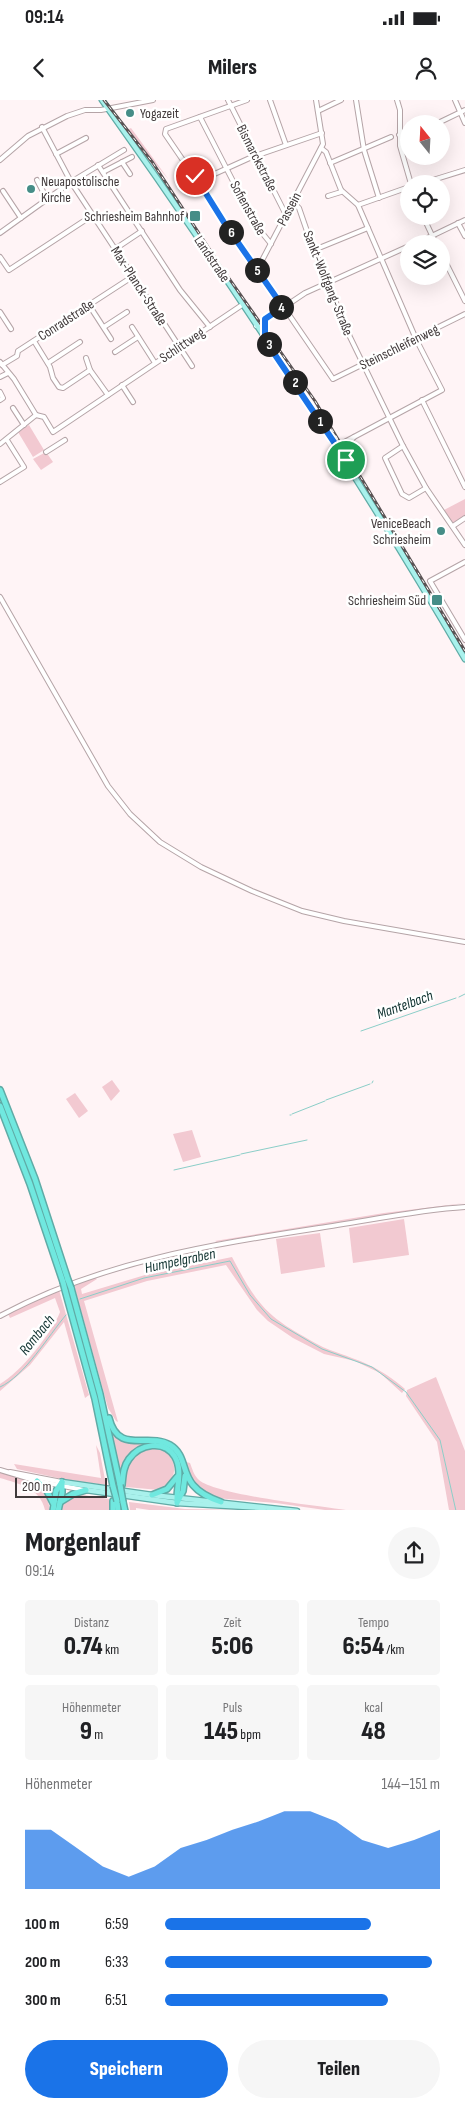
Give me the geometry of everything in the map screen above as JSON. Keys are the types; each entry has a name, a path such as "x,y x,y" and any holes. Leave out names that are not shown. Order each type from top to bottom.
{"highway":[{"path":"0,1090 35,1179 66,1281 95,1399 118,1501 118,1510"},
{"path":"0,1106 66,1281"},
{"path":"68,1289 100,1394 121,1485"},
{"path":"100,1394 103,1398 110,1424 119,1436 131,1441 158,1441 169,1445 177,1453 186,1476 197,1492 221,1502"},
{"path":"112,1510 121,1492 124,1471 128,1460 134,1453 148,1446 161,1446 171,1452 178,1463 178,1500"},
{"path":"152,1495 171,1486 179,1474"},
{"path":"178,1500 186,1476"},
{"path":"37,1481 47,1491 53,1503"},
{"path":"58,1510 61,1485"},
{"path":"53,1510 53,1503 61,1485"},
{"path":"60,1502 73,1494 86,1490"},
{"path":"118,1501 125,1510"}],"main road":[{"name":"Landstraße","path":"102,100 337,446 465,659"},
{"path":"265,319 265,340"},
{"path":"61,1485 152,1495 178,1500 221,1502 268,1508"},
{"path":"86,1490 297,1510"}],"street":[{"path":"0,160 42,127 85,110 108,109 153,100"},
{"name":"Bismarckstraße","path":"228,100 286,215"},
{"path":"247,100 166,129 165,134 170,144 199,181 205,193 283,307"},
{"path":"270,100 286,145"},
{"path":"316,100 324,142 321,148 325,150 341,190 358,205 416,339 442,390 337,446"},
{"path":"318,111 340,100"},
{"path":"356,100 364,150 379,198"},
{"path":"397,100 400,110 400,146 408,175"},
{"path":"455,100 463,111 465,123"},
{"path":"450,117 463,111"},
{"name":"Sofienstraße","path":"200,117 254,224 271,244"},
{"name":"Max-Planck-Straße","path":"42,127 71,182 192,366"},
{"path":"199,181 256,156 322,134"},
{"path":"330,163 391,137"},
{"path":"56,154 86,138"},
{"name":"Passein","path":"257,270 321,148"},
{"path":"0,233 71,182 124,150"},
{"path":"103,172 132,157"},
{"path":"122,162 130,174"},
{"path":"98,165 180,290 210,327"},
{"path":"449,175 465,170"},
{"path":"37,180 47,199"},
{"path":"328,196 341,192 341,190"},
{"path":"358,205 400,190"},
{"path":"3,191 21,218"},
{"name":"Sankt-Wolfgang-Straße","path":"293,202 299,208 327,282 363,365 403,446 426,488 465,545"},
{"path":"0,257 9,270 92,215"},
{"path":"433,235 465,220"},
{"path":"458,223 465,236"},
{"path":"314,250 368,228"},
{"path":"115,249 142,231"},
{"path":"256,326 283,307 327,282 400,250"},
{"path":"450,271 465,301"},
{"name":"Conradstraße","path":"1,363 16,356 18,351 132,276"},
{"path":"88,305 111,339"},
{"name":"Schlittweg","path":"53,432 242,305"},
{"name":"Steinschleifenweg","path":"283,307 333,379 465,314"},
{"path":"0,312 11,329"},
{"path":"104,327 127,312"},
{"path":"132,327 155,363"},
{"path":"115,352 138,337"},
{"path":"34,341 48,363 53,378 61,388 90,370"},
{"path":"48,363 80,342"},
{"path":"86,358 90,370 108,395"},
{"path":"1,363 14,379 36,415 44,417 59,442"},
{"path":"0,377 8,373"},
{"path":"122,385 133,402"},
{"path":"0,392 3,398 0,400"},
{"path":"422,400 465,487"},
{"path":"13,408 24,425"},
{"path":"0,444 7,440 10,434 36,415"},
{"path":"346,460 349,444 356,435"},
{"path":"0,482 24,467 7,440"},
{"path":"46,452 59,442 66,440"},
{"path":"337,446 342,447 349,444"},
{"path":"403,446 385,458 402,494 409,498 426,488"},
{"path":"453,526 465,518"},
{"path":"465,562 430,581 465,640"},
{"path":"0,597 108,786 130,814 160,842 201,867 252,891 302,911 344,922 465,942"},
{"path":"0,1316 34,1298 97,1273 160,1256 234,1241 465,1207"},
{"path":"2,1470 37,1481 86,1490"},
{"path":"2,1470 61,1485"}],"shaded area":[{"path":"131,128 169,180 127,130"},
{"path":"29,425 44,450 33,457 18,432"},
{"path":"46,452 53,462 41,470 33,459"},
{"path":"465,499 465,516 453,524 444,510"},
{"path":"112,1080 120,1091 111,1101 102,1087"},
{"path":"75,1093 88,1111 79,1118 66,1099"},
{"path":"192,1130 201,1157 183,1162 173,1134"},
{"path":"465,1203 217,1242 215,1241 384,1213"},
{"path":"404,1219 409,1255 353,1263 349,1228"},
{"path":"320,1233 325,1267 281,1274 276,1239"},
{"path":"232,1257 253,1294 268,1312 278,1320 323,1347 361,1361 387,1375 405,1389 402,1393 380,1373 355,1361 324,1354 293,1338 268,1321 257,1310 226,1265 147,1281 84,1301 118,1422 116,1421 108,1408 74,1285 94,1277 97,1279 81,1289 82,1294 145,1275"},
{"path":"59,1290 89,1395 85,1398 64,1322 30,1365 0,1391 0,1384 26,1362 50,1331 60,1312 55,1298 10,1318 8,1314"},
{"path":"436,1377 465,1451 465,1510 449,1510 437,1442 406,1396 407,1390"},
{"path":"111,1430 119,1438 129,1442 159,1444 134,1451 121,1477"},
{"path":"96,1445 100,1453 106,1485 67,1480 17,1469 14,1464 101,1478"},
{"path":"161,1445 175,1453 180,1463 182,1486 180,1494 177,1458"},
{"path":"154,1447 168,1454 172,1460 174,1473 171,1480 159,1490 126,1487 126,1472 131,1461 140,1452"},
{"path":"183,1461 190,1463 194,1474 199,1480 225,1490 269,1499 346,1510 325,1510 276,1503 215,1498 194,1486"},
{"path":"0,1473 33,1483 44,1493 50,1510 45,1510 39,1497 34,1492 22,1485 0,1478"},
{"path":"77,1494 109,1499 110,1510 61,1510 66,1500"},
{"path":"129,1502 185,1509 249,1510 149,1510 136,1508 136,1510 130,1510"}],"waterway":[{"name":"Mantelbach","path":"459,997 465,994"},
{"name":"Mantelbach","path":"361,1031 456,998"},
{"name":"Mantelbach","path":"326,1100 370,1084"},
{"name":"Mantelbach","path":"292,1114 325,1101"},
{"name":"Mantelbach","path":"241,1154 307,1140"},
{"name":"Mantelbach","path":"174,1170 240,1155"},
{"name":"Humpelgraben","path":"80,1299 144,1278 230,1261 250,1295 271,1319 322,1349 372,1367 406,1392 440,1440 456,1510"},
{"name":"Rombach","path":"0,1387 9,1382 27,1365 66,1315"}],"railway":[{"path":"104,100 153,163 221,267 315,401 465,651"}],"place":[{"name":"Yogazeit","path":"130,113"},
{"name":"Neuapostolische Kirche","path":"31,189"},
{"name":"Schriesheim Bahnhof","path":"195,216"},
{"name":"VeniceBeach Schriesheim","path":"441,531"},
{"name":"Schriesheim Süd","path":"437,600"}],"route":[{"path":"195,176 225,224 283,307 265,319 265,340 346,460"}]}
